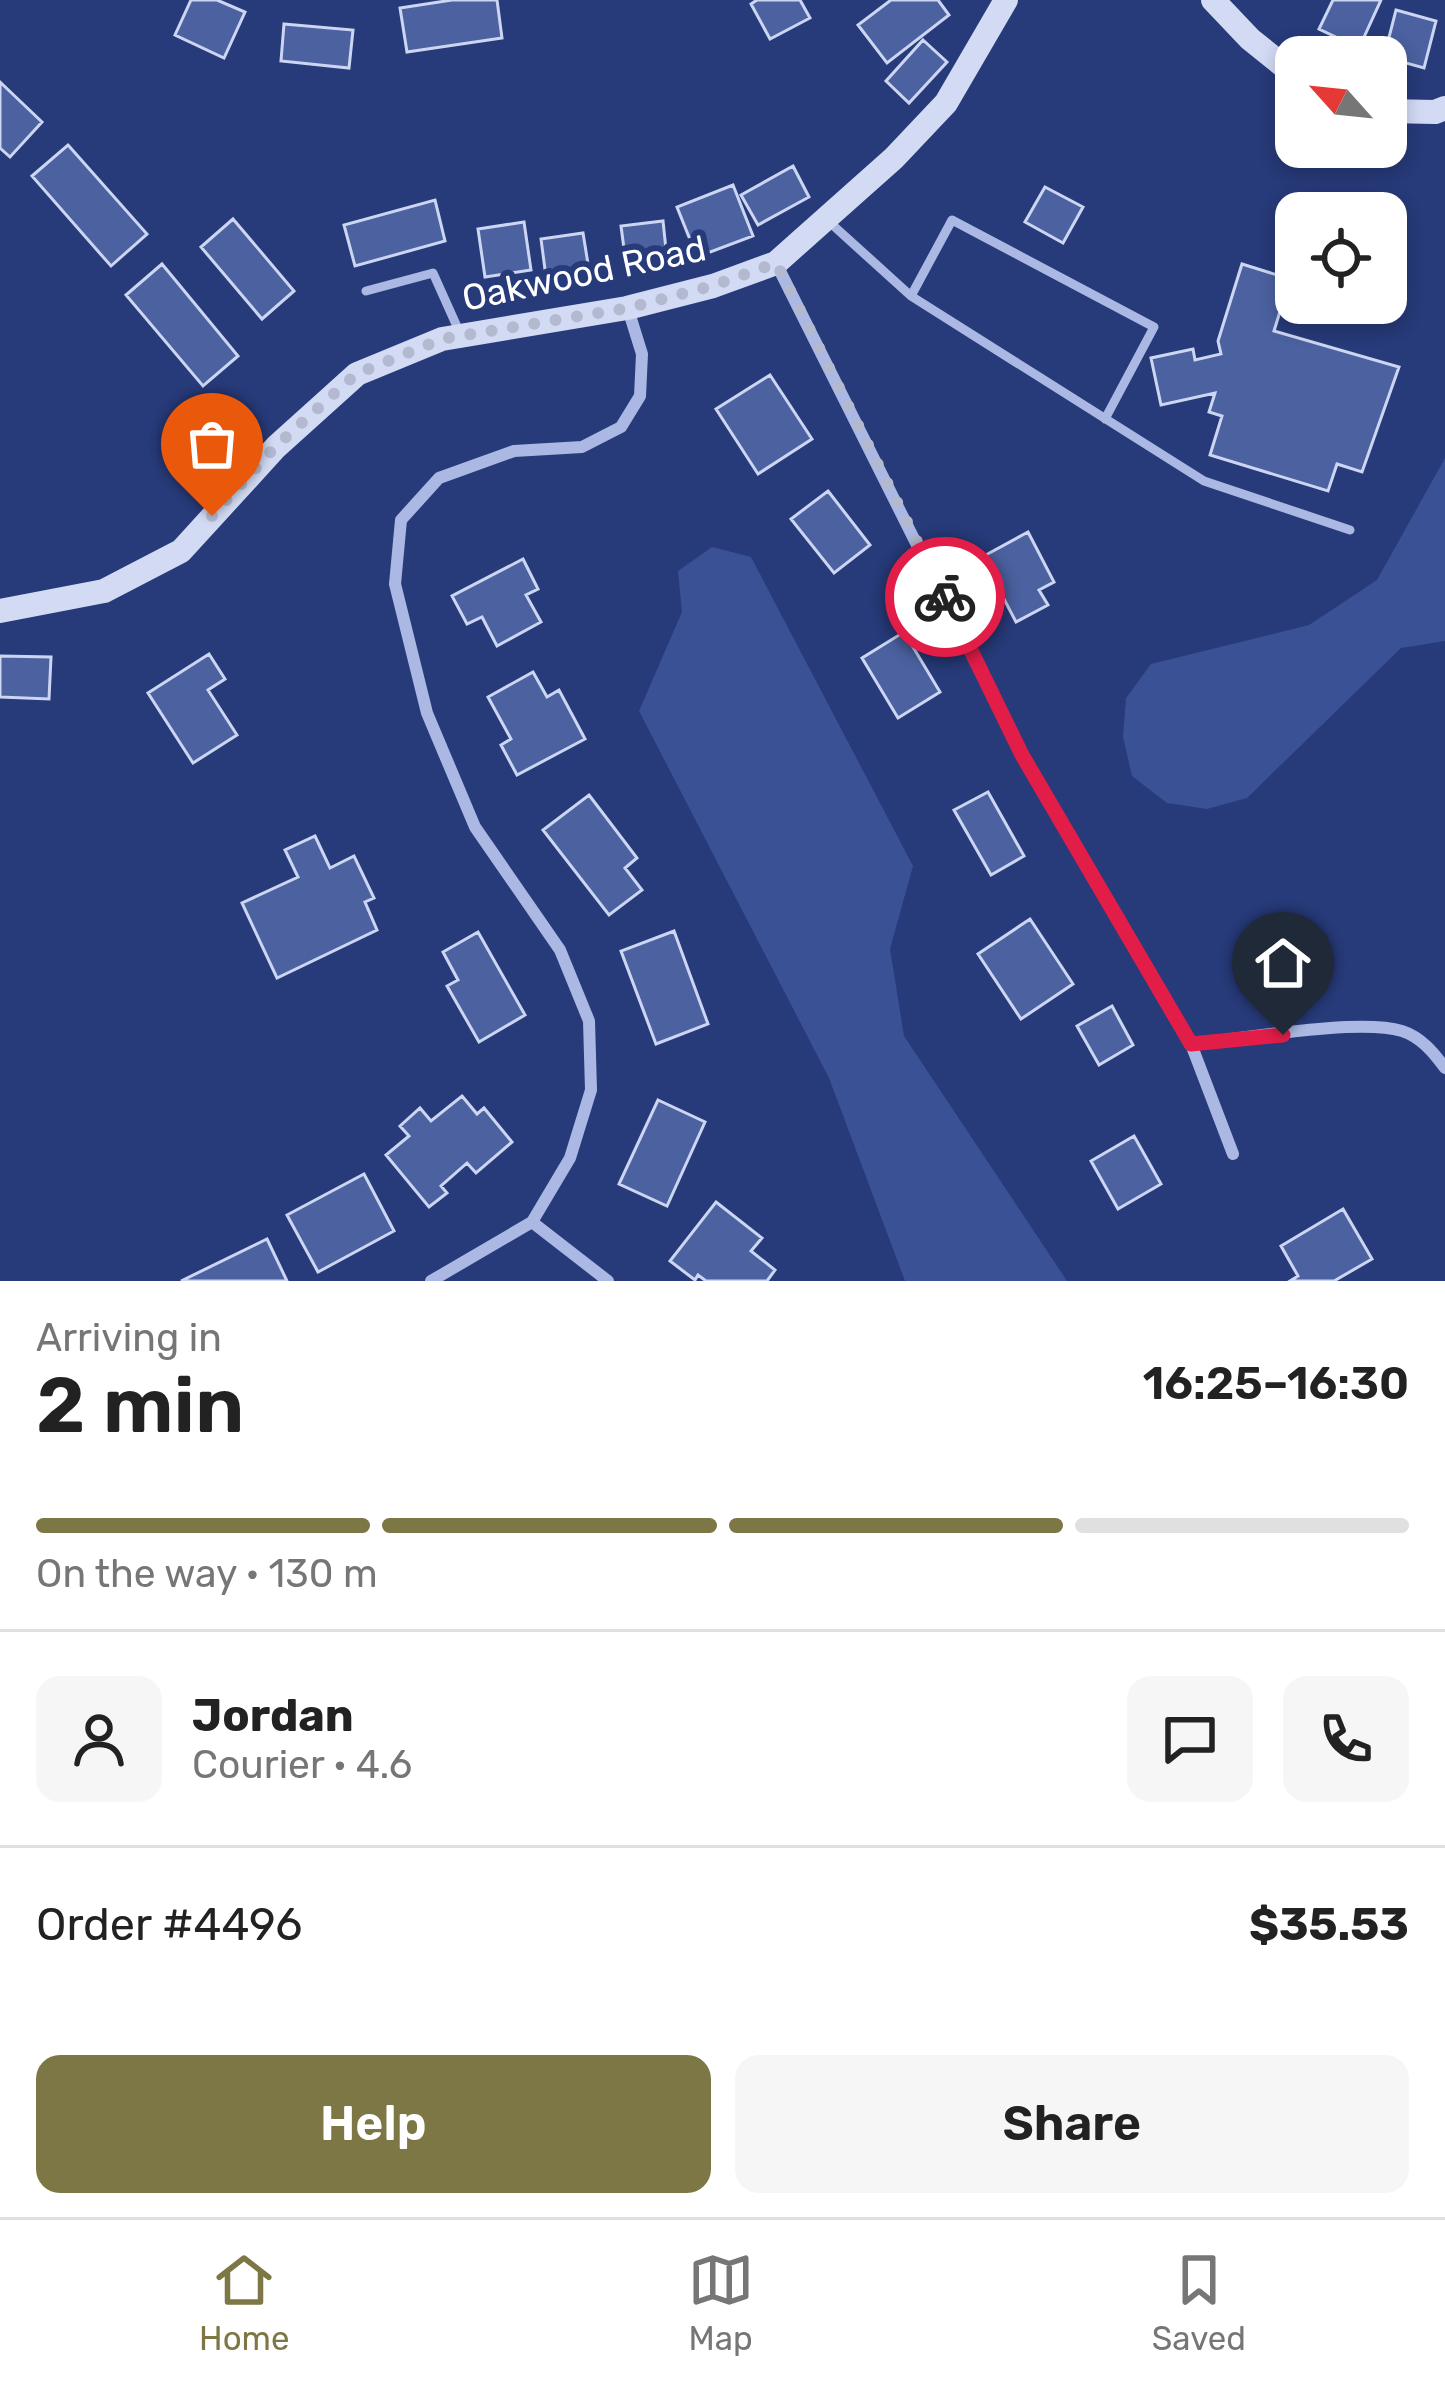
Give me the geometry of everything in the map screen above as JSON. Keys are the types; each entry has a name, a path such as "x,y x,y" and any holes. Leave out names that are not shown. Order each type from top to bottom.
{"main road":[{"name":"Oakwood Road","path":"0,611 104,591 181,551 275,447 356,374 442,339 628,308 776,263 895,158 946,103 1006,0"},
{"path":"1214,0 1275,59"},
{"path":"1407,111 1445,108"}],"street":[{"path":"776,263 1022,755 1191,1044 1233,1154"},
{"path":"431,1281 532,1222 570,1159 591,1090 589,1021 560,950 475,826 427,713 395,584 401,520 440,478 514,451 582,447 621,427 640,396 642,354 628,308"},
{"path":"1191,1044 1374,1026 1407,1032 1445,1068"},
{"path":"532,1222 608,1281"}],"lane":[{"path":"826,219 911,296 1204,481 1350,530"},
{"path":"911,296 952,220 1154,327 1106,419"},
{"path":"366,291 433,273 461,336"}],"shaded area":[{"path":"1445,458 1445,641 1401,648 1247,798 1207,809 1167,803 1132,776 1123,737 1126,698 1151,664 1309,625 1377,580"},
{"path":"712,547 751,557 913,866 890,949 904,1036 1067,1281 905,1281 829,1078 639,711 682,612 678,571"}],"building":[{"path":"191,0 217,0 245,12 224,58 175,35"},
{"path":"452,0 497,0 502,38 407,52 400,8"},
{"path":"800,0 810,18 770,39 751,4"},
{"path":"891,0 938,0 949,15 887,63 858,25"},
{"path":"1333,0 1381,0 1364,36 1334,36 1319,29"},
{"path":"1396,10 1436,21 1424,68 1407,63 1407,36 1389,36"},
{"path":"284,24 353,30 349,68 281,61"},
{"path":"923,40 947,62 909,103 886,81"},
{"path":"0,82 42,122 10,157 0,148"},
{"path":"68,145 147,234 111,266 32,176"},
{"path":"793,166 809,197 758,225 741,195"},
{"path":"733,185 753,236 697,257 677,207"},
{"path":"1045,187 1083,207 1063,243 1025,222"},
{"path":"435,200 445,241 355,266 344,225"},
{"path":"233,219 294,291 262,319 201,247"},
{"path":"663,221 667,259 626,264 621,226"},
{"path":"524,222 531,270 485,277 478,229"},
{"path":"583,233 589,270 546,277 541,239"},
{"path":"162,264 238,356 203,386 126,295"},
{"path":"1242,264 1275,274 1274,331 1399,367 1362,472 1337,464 1328,491 1210,455 1222,416 1209,412 1215,393 1161,405 1151,358 1193,349 1195,360 1221,354 1218,341"},
{"path":"770,375 812,439 758,474 716,409"},
{"path":"828,491 870,545 834,573 791,519"},
{"path":"1028,532 1054,582 1039,590 1048,605 1016,622 982,557"},
{"path":"523,559 538,589 526,595 541,622 497,646 482,617 467,624 452,596"},
{"path":"904,632 940,692 898,718 862,658"},
{"path":"209,654 225,679 208,690 237,735 193,763 148,693"},
{"path":"0,656 51,657 49,699 0,697"},
{"path":"533,672 547,697 559,690 585,739 517,775 501,745 511,739 488,697"},
{"path":"988,792 1024,856 991,875 954,810"},
{"path":"589,795 637,858 625,868 642,890 609,915 543,830"},
{"path":"315,836 330,868 354,856 374,898 365,902 377,930 277,978 242,903 298,877 285,850"},
{"path":"1030,919 1073,984 1021,1019 978,954"},
{"path":"674,931 708,1024 656,1044 621,951"},
{"path":"478,932 525,1015 479,1042 447,986 458,980 443,952"},
{"path":"1112,1006 1133,1045 1099,1065 1077,1026"},
{"path":"462,1096 477,1114 484,1108 512,1142 476,1173 467,1163 441,1186 447,1193 429,1207 386,1155 409,1136 400,1126 420,1108 431,1121"},
{"path":"658,1100 705,1122 667,1206 619,1184"},
{"path":"1134,1136 1161,1184 1118,1209 1091,1161"},
{"path":"364,1174 394,1231 318,1272 287,1215"},
{"path":"716,1202 762,1238 751,1251 775,1270 767,1281 706,1281 698,1275 695,1280 670,1261"},
{"path":"1343,1209 1372,1259 1334,1281 1290,1281 1298,1276 1281,1246"},
{"path":"267,1239 287,1281 181,1281"}],"way so far":[{"path":"212,516 275,447 356,374 442,339 628,308 776,263 945,597"}],"route":[{"path":"945,597 1022,755 1191,1044 1283,1035"}]}
